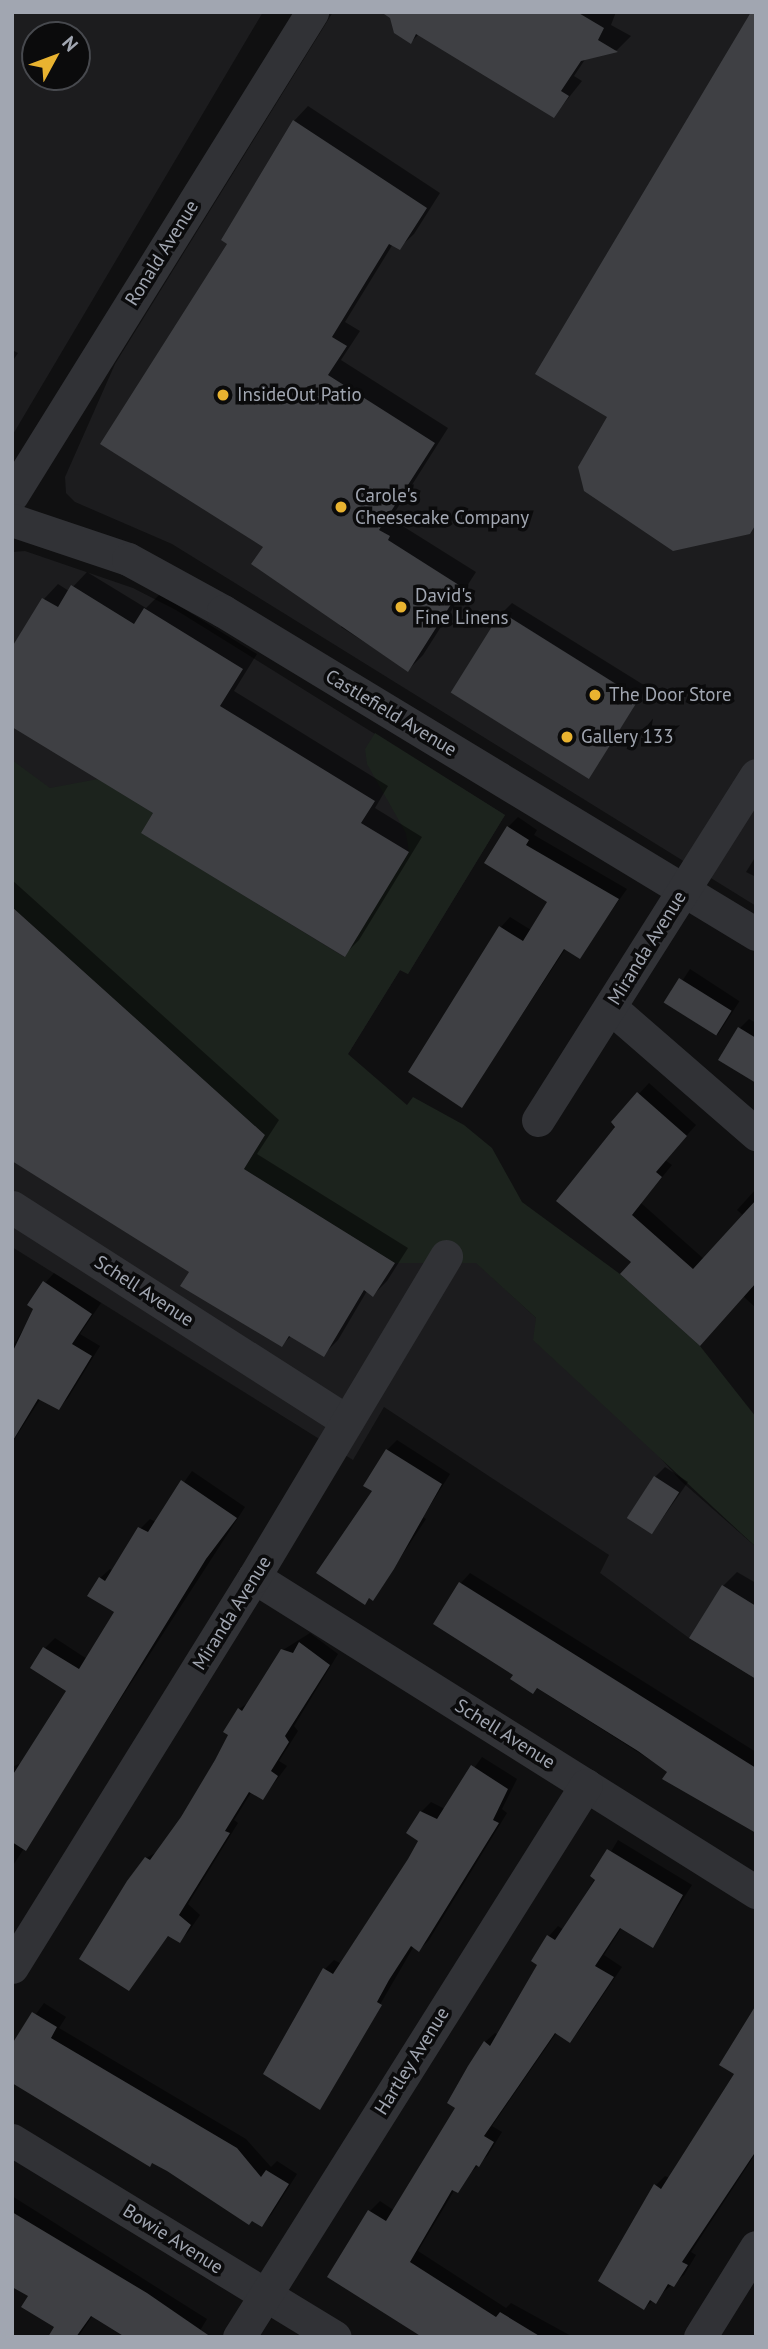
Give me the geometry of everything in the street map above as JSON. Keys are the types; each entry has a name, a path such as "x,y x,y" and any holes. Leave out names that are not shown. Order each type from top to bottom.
{"street":[{"name":"Ronald Avenue","path":"12,495 312,12"},
{"name":"Castlefield Avenue","path":"12,520 128,559 152,572 756,934"},
{"name":"Miranda Avenue","path":"538,1120 756,775"},
{"path":"610,1007 756,1134"},
{"name":"Schell Avenue","path":"16,1217 346,1421"},
{"name":"Miranda Avenue","path":"12,1967 254,1577 446,1256"},
{"name":"Schell Avenue","path":"254,1577 756,1892"},
{"name":"Hartley Avenue","path":"239,2337 586,1785"},
{"name":"Bowie Avenue","path":"12,2140 335,2337"},
{"path":"700,2337 756,2247"}],"shaded area":[{"path":"12,12 263,12 12,436"},
{"path":"333,12 756,12 756,906 172,544 75,502 66,493 65,477 115,364"},
{"path":"25,551 133,588 176,610 505,815 408,974 400,970 348,1054 12,780 12,552"},
{"path":"375,733 505,815 408,974 400,970 348,1054 407,1105 413,1097 464,1125 492,1148 522,1202 620,1274 700,1346 756,1417 756,1547 533,1340 536,1318 476,1263 395,1263 244,1169 265,1135 12,907 12,760 50,788 98,779 153,813 142,833 344,957 409,852 406,833 367,764 365,749"},
{"path":"12,907 265,1135 244,1169 395,1263 476,1262 536,1318 681,1481 756,1547 756,1679 689,1638 600,1573 609,1555 384,1407 353,1460 12,1247"}],"building":[{"path":"381,12 577,12 604,28 598,40 618,52 581,61 561,91 569,96 554,118 416,34 411,44 394,33 390,18"},
{"path":"751,12 756,12 756,524 750,534 673,551 584,491 578,467 607,417 535,374"},
{"path":"293,120 427,208 400,250 389,244 332,337 347,346 328,375 435,443 379,530 390,536 388,540 462,587 408,672 251,564 263,547 100,444 227,244 221,240"},
{"path":"71,585 134,624 144,608 243,669 220,706 375,801 361,823 409,852 345,957 141,833 153,813 12,727 12,647 42,598 58,607"},
{"path":"501,612 639,698 589,779 451,693"},
{"path":"507,826 529,840 526,845 619,899 580,959 564,949 462,1108 408,1072 499,926 523,941 547,902 484,863"},
{"path":"12,907 265,1135 244,1169 395,1263 373,1297 364,1290 324,1357 289,1336 282,1347 180,1286 189,1272 12,1161"},
{"path":"679,978 732,1011 716,1035 664,1003"},
{"path":"738,1027 756,1038 756,1083 718,1060"},
{"path":"637,1092 687,1136 656,1172 662,1177 632,1215 693,1269 756,1200 756,1283 700,1346 620,1274 631,1262 556,1201 615,1127 611,1122"},
{"path":"43,1281 92,1314 72,1344 92,1356 59,1410 38,1399 12,1442 12,1353 33,1309 27,1305"},
{"path":"386,1449 442,1484 394,1569 373,1601 369,1598 365,1605 316,1573 372,1491 363,1486"},
{"path":"654,1476 679,1492 652,1534 627,1518"},
{"path":"181,1480 237,1518 206,1559 26,1851 12,1842 12,1776 66,1691 30,1668 43,1647 79,1669 114,1612 87,1596 99,1577 105,1581 138,1527 148,1532"},
{"path":"459,1582 756,1768 756,1833 662,1779 667,1772 638,1751 537,1688 533,1694 510,1679 513,1675 433,1624"},
{"path":"722,1585 756,1606 756,1679 689,1638"},
{"path":"299,1642 330,1665 285,1736 289,1742 271,1771 278,1776 263,1800 249,1792 225,1831 230,1833 179,1915 191,1925 180,1943 168,1936 129,1991 79,1959 127,1881 145,1857 150,1860 181,1817 215,1760 228,1735 223,1732 238,1708 242,1711 281,1649 293,1653"},
{"path":"471,1765 508,1789 493,1820 499,1823 419,1952 411,1946 389,1980 377,2002 382,2005 320,2110 263,2074 323,1968 333,1974 408,1859 418,1841 406,1833 420,1811 437,1819"},
{"path":"607,1849 683,1895 653,1948 620,1928 595,1966 614,1977 570,2043 555,2033 484,2136 494,2142 479,2167 476,2165 458,2193 452,2190 410,2262 496,2317 500,2312 541,2337 422,2337 327,2277 368,2210 386,2221 455,2108 447,2103 468,2066 484,2041 490,2046 537,1965 531,1961 547,1935 555,1940 595,1880 590,1876"},
{"path":"756,2005 756,2151 682,2262 688,2265 674,2287 668,2284 656,2304 650,2300 644,2310 598,2281 654,2184 661,2189 734,2074 719,2065"},
{"path":"32,2012 57,2027 51,2038 237,2148 261,2177 266,2170 289,2184 262,2227 252,2221 249,2225 167,2171 152,2163 150,2167 12,2083 12,2044"},
{"path":"12,2212 147,2293 211,2337 125,2337 91,2316 76,2337 48,2337 54,2327 21,2307 28,2296 12,2287"}],"place":[{"name":"InsideOut Patio","path":"223,395"},
{"name":"Carole's Cheesecake Company","path":"341,507"},
{"name":"David's Fine Linens","path":"401,607"},
{"name":"The Door Store","path":"595,695"},
{"name":"Gallery 133","path":"567,737"}]}
